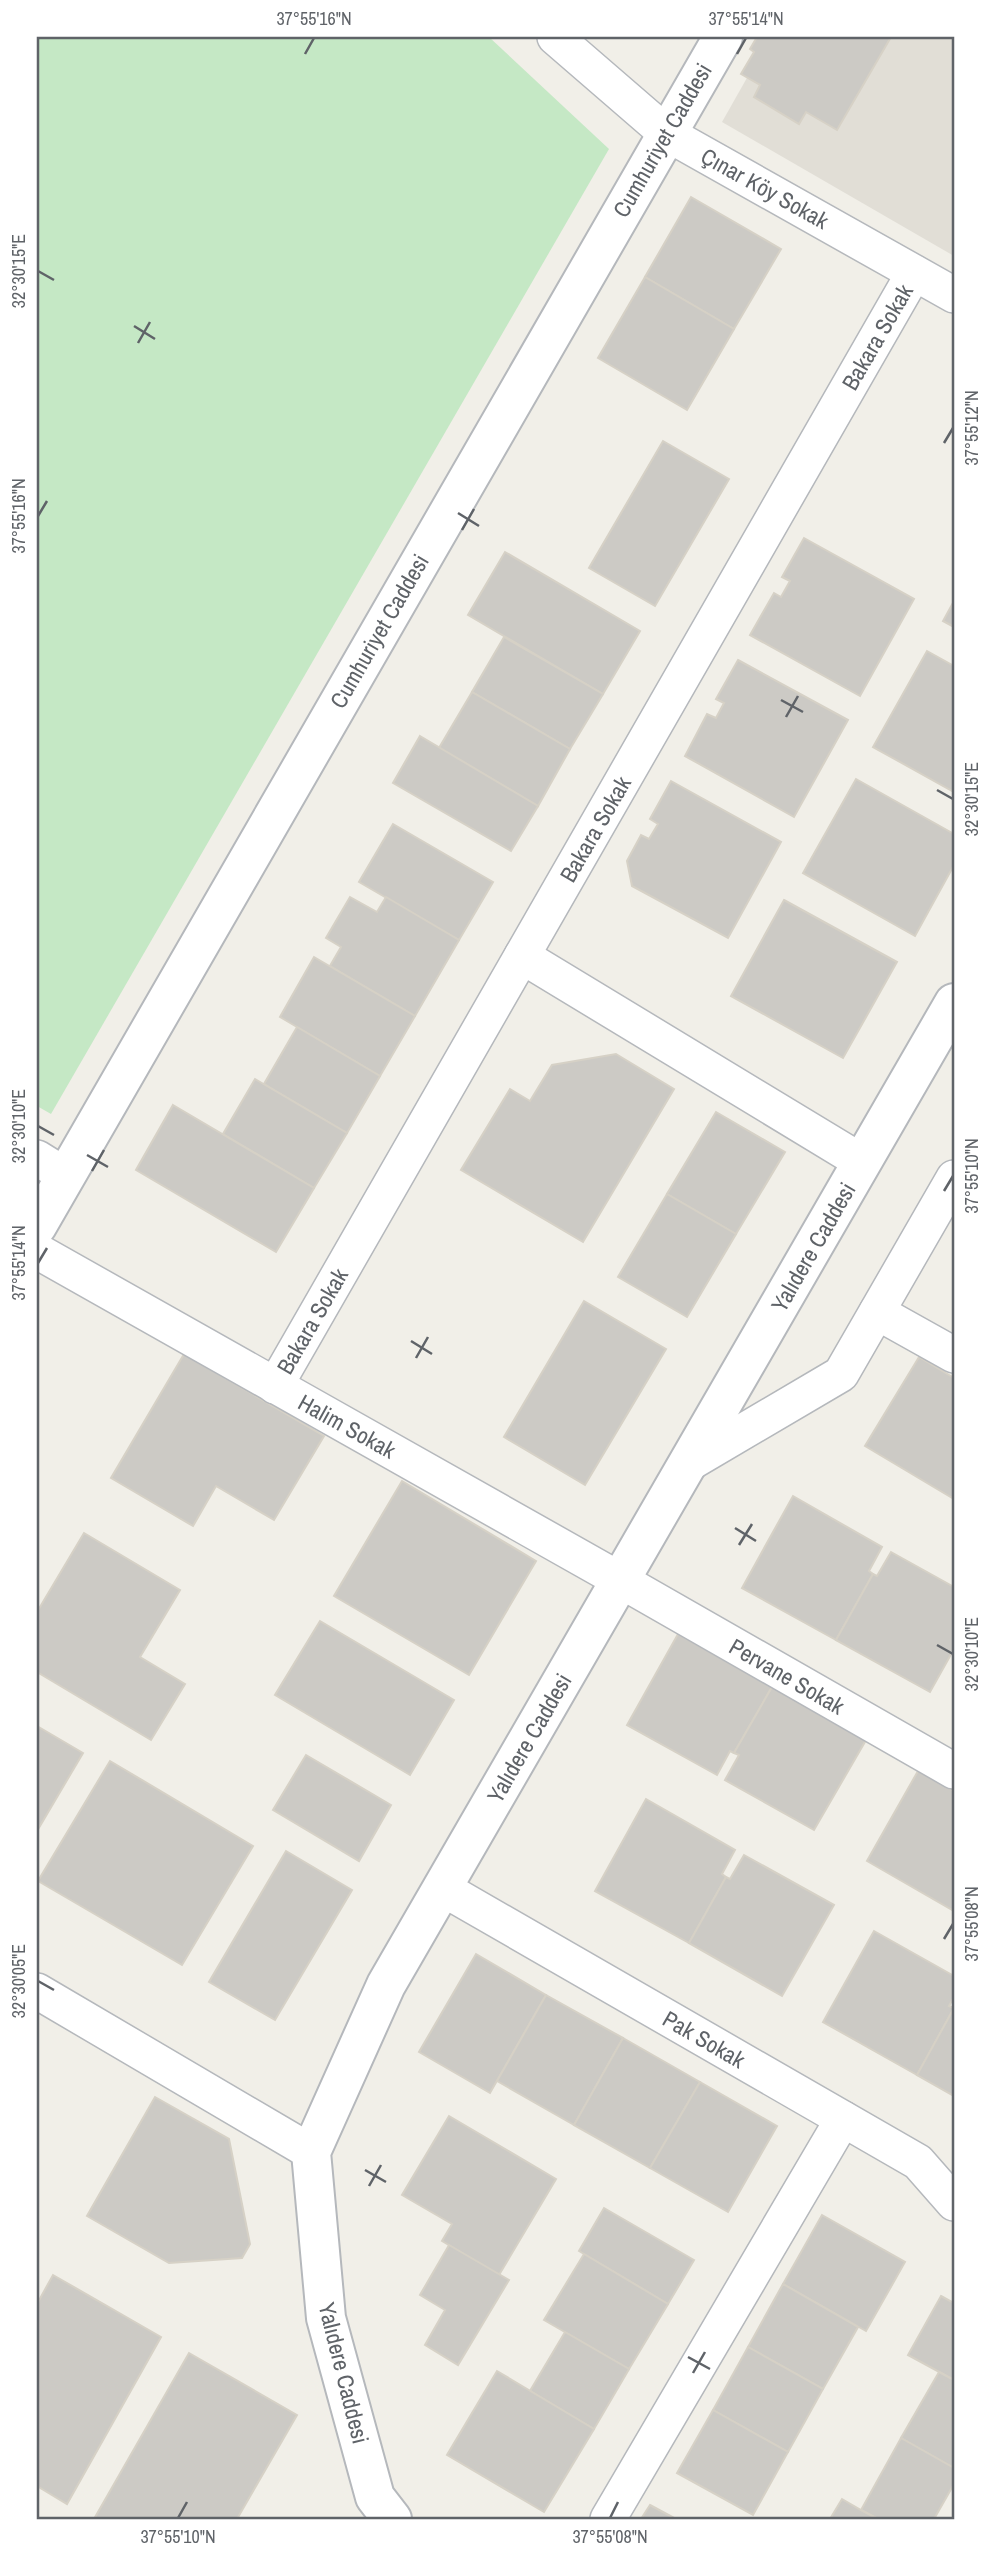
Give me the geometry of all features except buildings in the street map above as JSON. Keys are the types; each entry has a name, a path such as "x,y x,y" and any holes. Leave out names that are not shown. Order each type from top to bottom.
{"street":[{"name":"Çınar Köy Sokak","path":"555,37 666,133 954,295"},
{"name":"Cumhuriyet Caddesi","path":"37,1226 52,1167 723,37"},
{"name":"Bakara Sokak","path":"275,1386 914,272"},
{"path":"522,956 862,1162"},
{"name":"Yalıdere Caddesi","path":"392,2519 375,2497 326,2318 311,2152 386,1985 954,1003"},
{"path":"688,1464 841,1374 954,1178"},
{"name":"Halim Sokak","path":"37,1251 620,1580"},
{"path":"877,1312 954,1355"},
{"name":"Pervane Sokak","path":"620,1580 954,1771"},
{"name":"Pak Sokak","path":"442,1888 918,2162 954,2203"},
{"path":"37,1991 311,2152"},
{"path":"608,2519 844,2119"}],"shaded area":[{"path":"770,37 954,37 954,256 722,122"}],"green space":[{"path":"37,37 489,37 609,149 51,1114 37,1106"}]}
